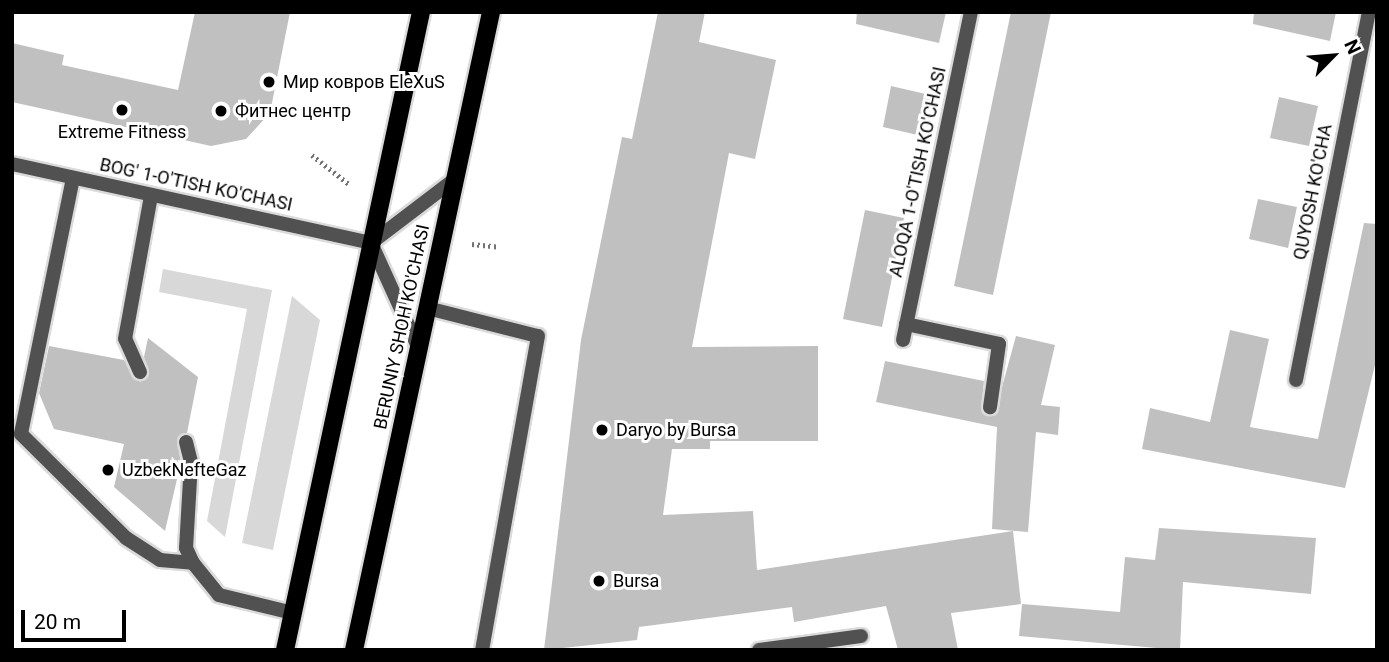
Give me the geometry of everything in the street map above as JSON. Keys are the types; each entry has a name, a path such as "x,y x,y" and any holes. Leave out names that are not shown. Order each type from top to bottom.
{"main road":[{"path":"285,650 421,12"},
{"name":"BERUNIY SHOH KO'CHASI","path":"354,650 491,12"}],"street":[{"name":"ALOQA 1-O'TISH KO'CHASI","path":"903,340 971,12"},
{"name":"QUYOSH KO'CHA","path":"1296,380 1369,12"},
{"name":"BOG' 1-O'TISH KO'CHASI","path":"12,164 371,243"},
{"path":"73,178 21,433 126,538 160,560 192,563"},
{"path":"419,349 371,243 455,179"},
{"path":"140,372 125,339 151,195"},
{"path":"427,308 538,336 482,650"},
{"path":"906,324 999,344 990,407"},
{"path":"186,442 191,462 186,548 192,563 219,595 293,613"},
{"path":"759,650 861,636"}],"path":[{"path":"312,155 349,184"},
{"path":"472,244 499,247"}],"shaded area":[{"path":"163,269 272,290 225,537 207,521 247,309 159,292"},
{"path":"292,296 320,320 273,550 242,543"}],"building":[{"path":"195,12 290,12 270,113 246,139 211,146 12,102 12,43 64,55 62,65 178,90"},
{"path":"658,12 705,12 699,42 776,60 755,159 729,153 692,347 818,346 818,441 710,441 710,449 672,449 663,515 753,511 757,570 1013,531 1021,604 951,613 958,650 898,650 886,606 794,622 792,607 639,627 637,640 544,650 581,340 622,137 632,139"},
{"path":"857,12 946,12 939,43 856,24"},
{"path":"1011,12 1051,12 993,295 954,286"},
{"path":"1254,12 1336,12 1330,41 1253,24"},
{"path":"891,86 930,95 922,136 883,127"},
{"path":"1279,97 1318,106 1309,146 1270,138"},
{"path":"1258,199 1297,207 1288,248 1249,239"},
{"path":"865,210 904,218 882,327 843,319"},
{"path":"1364,223 1377,224 1377,357 1345,488 1142,449 1150,408 1210,422 1230,330 1269,339 1250,427 1318,439"},
{"path":"1016,336 1055,345 1041,405 1060,407 1058,435 1036,432 1028,532 992,529 997,427 876,402 885,361 984,381 981,410 994,416"},
{"path":"148,338 198,377 187,433 177,440 181,462 165,531 114,487 124,444 54,429 39,393 49,346 124,360 140,382 149,374 144,357"},
{"path":"1159,528 1316,538 1311,594 1183,582 1180,650 1019,636 1022,604 1120,612 1125,557 1155,560"}],"place":[{"name":"Мир ковров EleXuS","path":"269,82"},
{"name":"Extreme Fitness","path":"122,110"},
{"name":"Фитнес центр","path":"221,111"},
{"name":"Daryo by Bursa","path":"602,430"},
{"name":"UzbekNefteGaz","path":"108,470"},
{"name":"Bursa","path":"599,581"}]}
